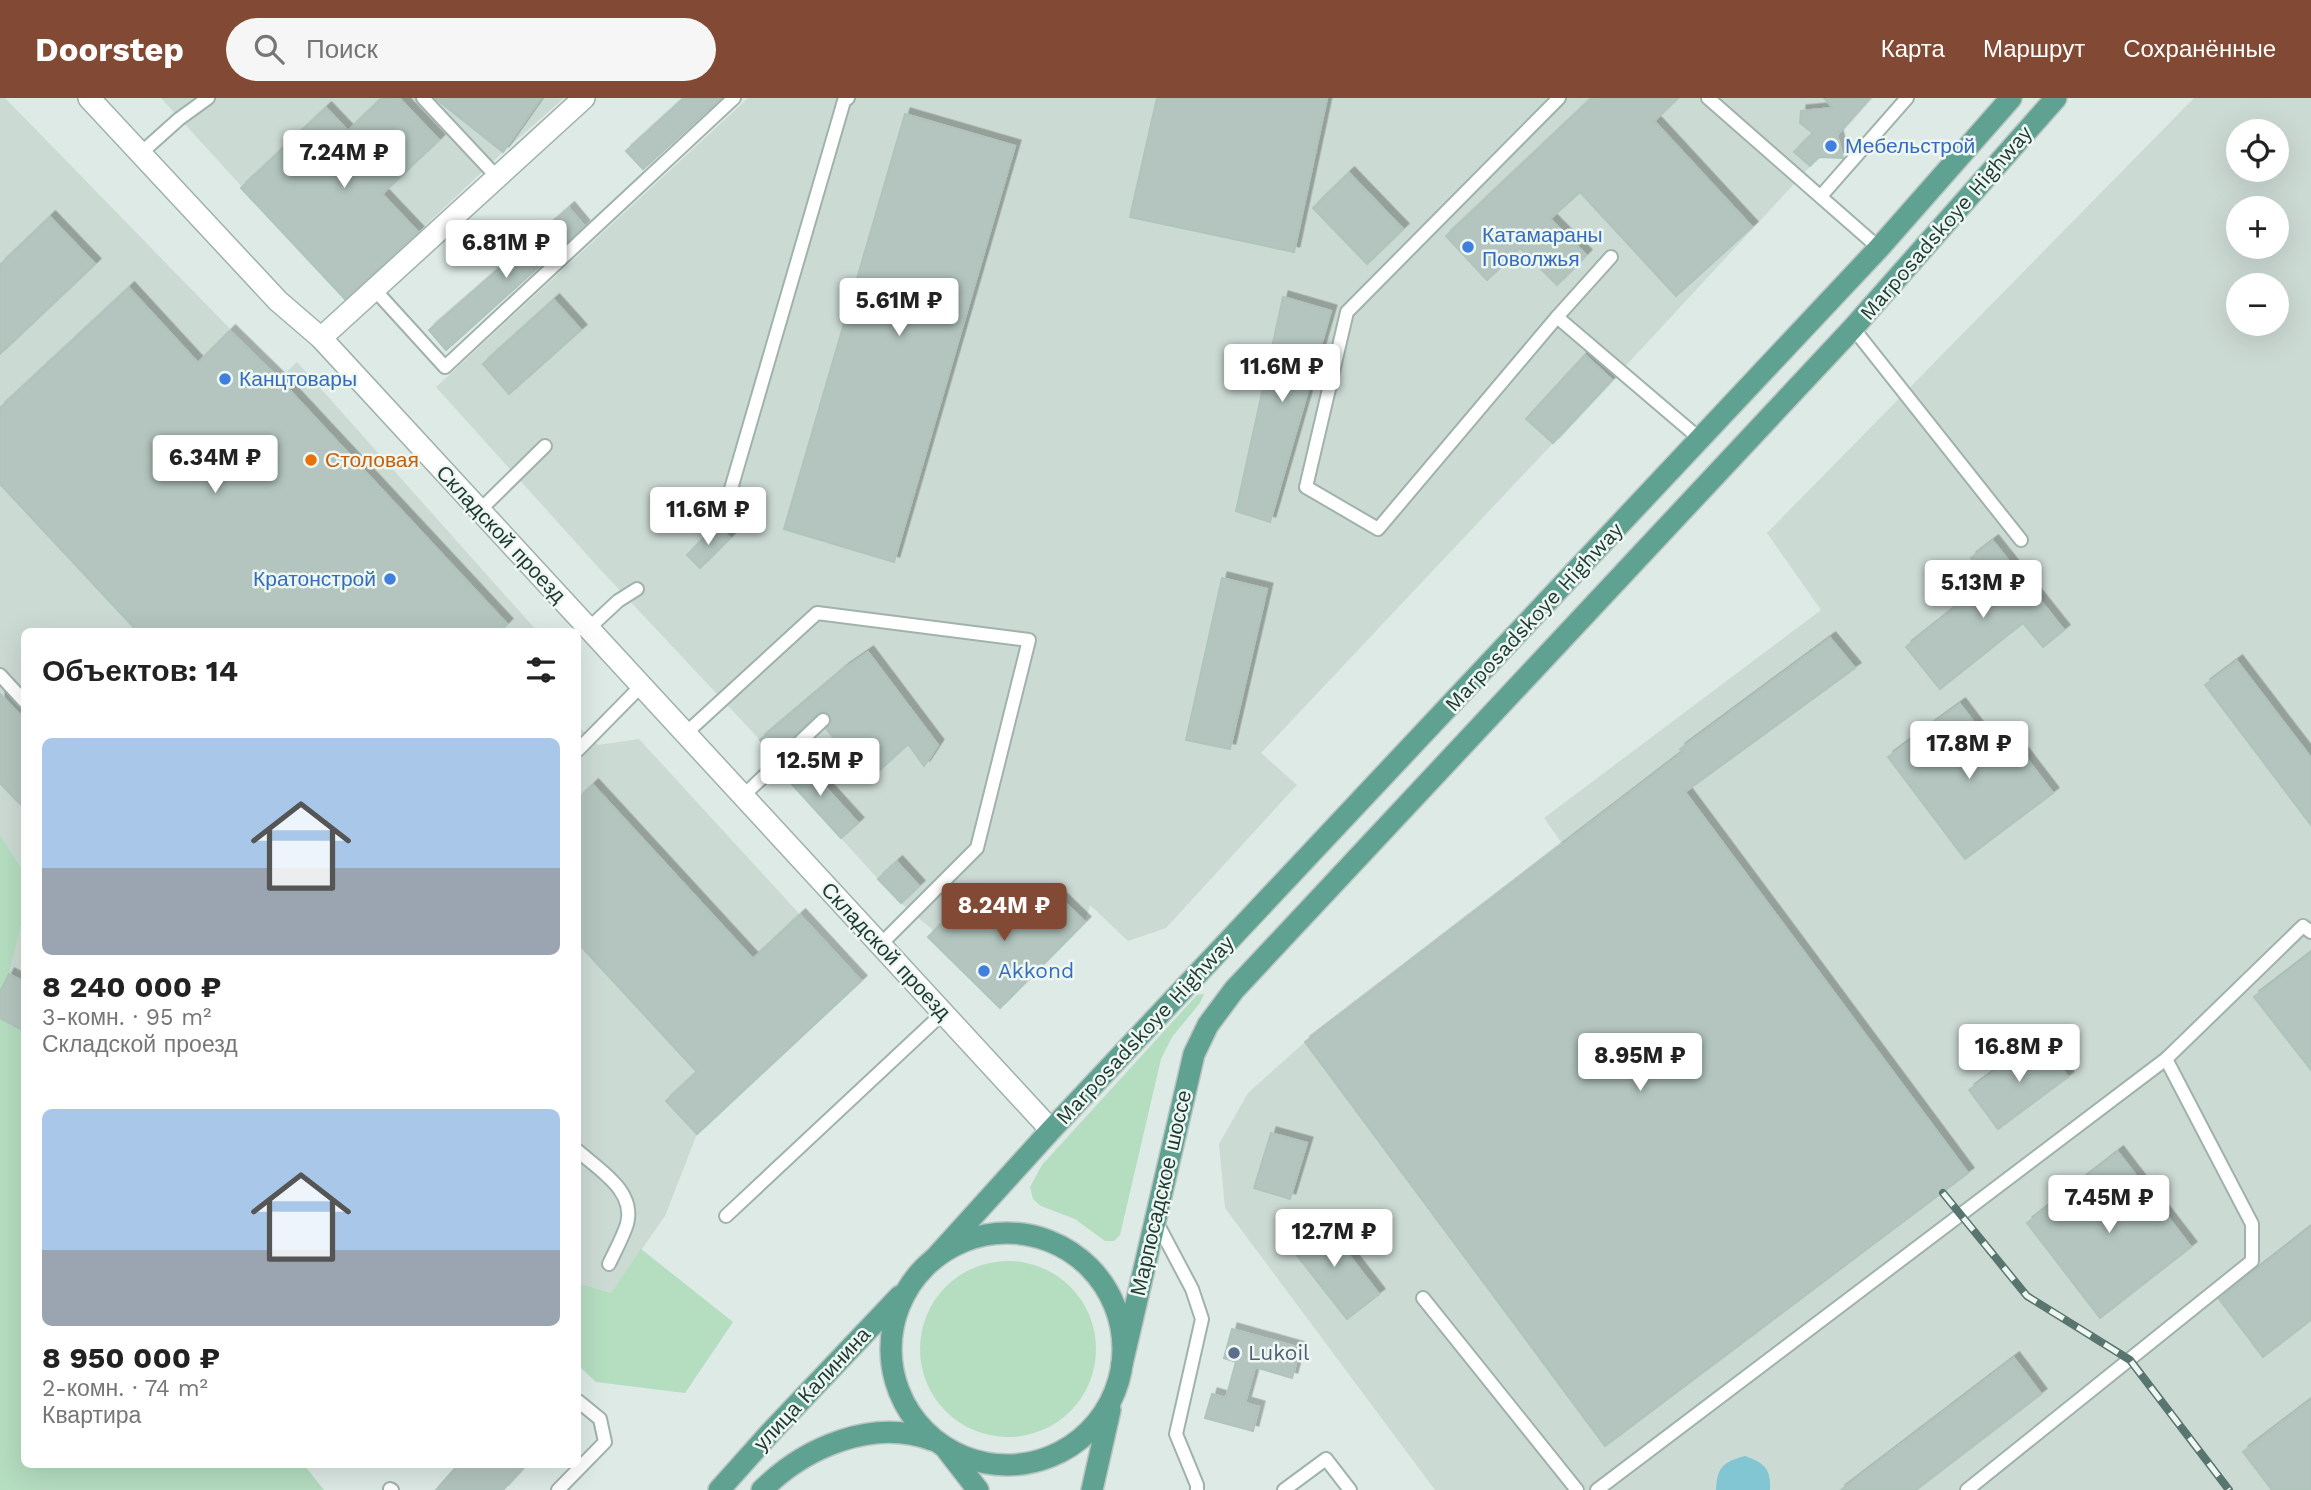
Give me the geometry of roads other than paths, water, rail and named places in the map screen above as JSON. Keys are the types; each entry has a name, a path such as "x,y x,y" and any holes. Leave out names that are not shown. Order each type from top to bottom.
{"main road":[{"name":"Marposadskoye Highway","path":"1051,1130 1879,248 2011,98"},
{"name":"Marposadskoye Highway","path":"1853,328 2056,98"},
{"name":"Марпосадское шоссе","path":"1122,1364 1194,1054 1208,1025 1234,989 1853,328"},
{"path":"978,1490 940,1445 920,1428 901,1400 892,1367 893,1328 907,1289 1051,1130"},
{"path":"936,1257 962,1241 1006,1232 1037,1237 1064,1248 1088,1266 1098,1278 1114,1304 1122,1334 1122,1364 1092,1490"},
{"name":"улица Калинина","path":"719,1490 907,1289"},
{"path":"940,1445 976,1462 992,1465 1009,1466 1042,1460 1072,1446 1096,1423 1113,1395"},
{"name":"улица Калинина","path":"762,1490 809,1454 860,1435 893,1432 920,1436 940,1445"}],"street":[{"name":"Складской проезд","path":"89,98 278,301 321,338 1051,1130"},
{"path":"321,338 584,98"}],"lane":[{"path":"141,153 179,119 208,98"},
{"path":"423,98 497,177"},
{"path":"374,289 445,367 734,98"},
{"path":"731,489 844,101 848,98"},
{"path":"1559,98 1346,312 1306,487 1378,529 1611,257"},
{"path":"1708,98 1879,248"},
{"path":"1821,195 1908,98"},
{"path":"1557,317 1700,439"},
{"path":"1853,328 2021,540"},
{"path":"480,510 545,446"},
{"path":"588,629 618,601 638,589"},
{"path":"685,734 817,613 1029,640 977,848 880,945"},
{"path":"0,675 21,698"},
{"path":"581,747 641,686"},
{"path":"743,796 823,720"},
{"path":"1597,1490 2165,1059 2303,926 2311,932"},
{"path":"726,1216 943,1013"},
{"path":"1967,1490 2252,1261 2252,1224 2165,1059"},
{"path":"581,1154 622,1190 629,1207 627,1223 609,1264"},
{"path":"1154,1219 1192,1289 1202,1319 1176,1434 1197,1490"},
{"path":"1423,1298 1577,1490"},
{"path":"581,1403 600,1419 605,1442 581,1467"},
{"path":"1284,1490 1326,1459 1350,1490"},
{"path":"558,1490 580,1468"}],"water":[{"path":"1745,1456 1757,1461 1768,1471 1770,1490 1716,1490 1718,1476 1726,1463"}],"railway":[{"path":"1943,1193 2027,1296 2130,1360 2229,1490"}],"place":[{"name":"Мебельстрой","path":"1831,146"},
{"name":"Катамараны Поволжья","path":"1468,247"},
{"name":"Канцтовары","path":"225,379"},
{"name":"Столовая","path":"311,460"},
{"name":"Кратонстрой","path":"390,579"},
{"name":"Akkond","path":"984,971"},
{"name":"Lukoil","path":"1234,1353"}]}
